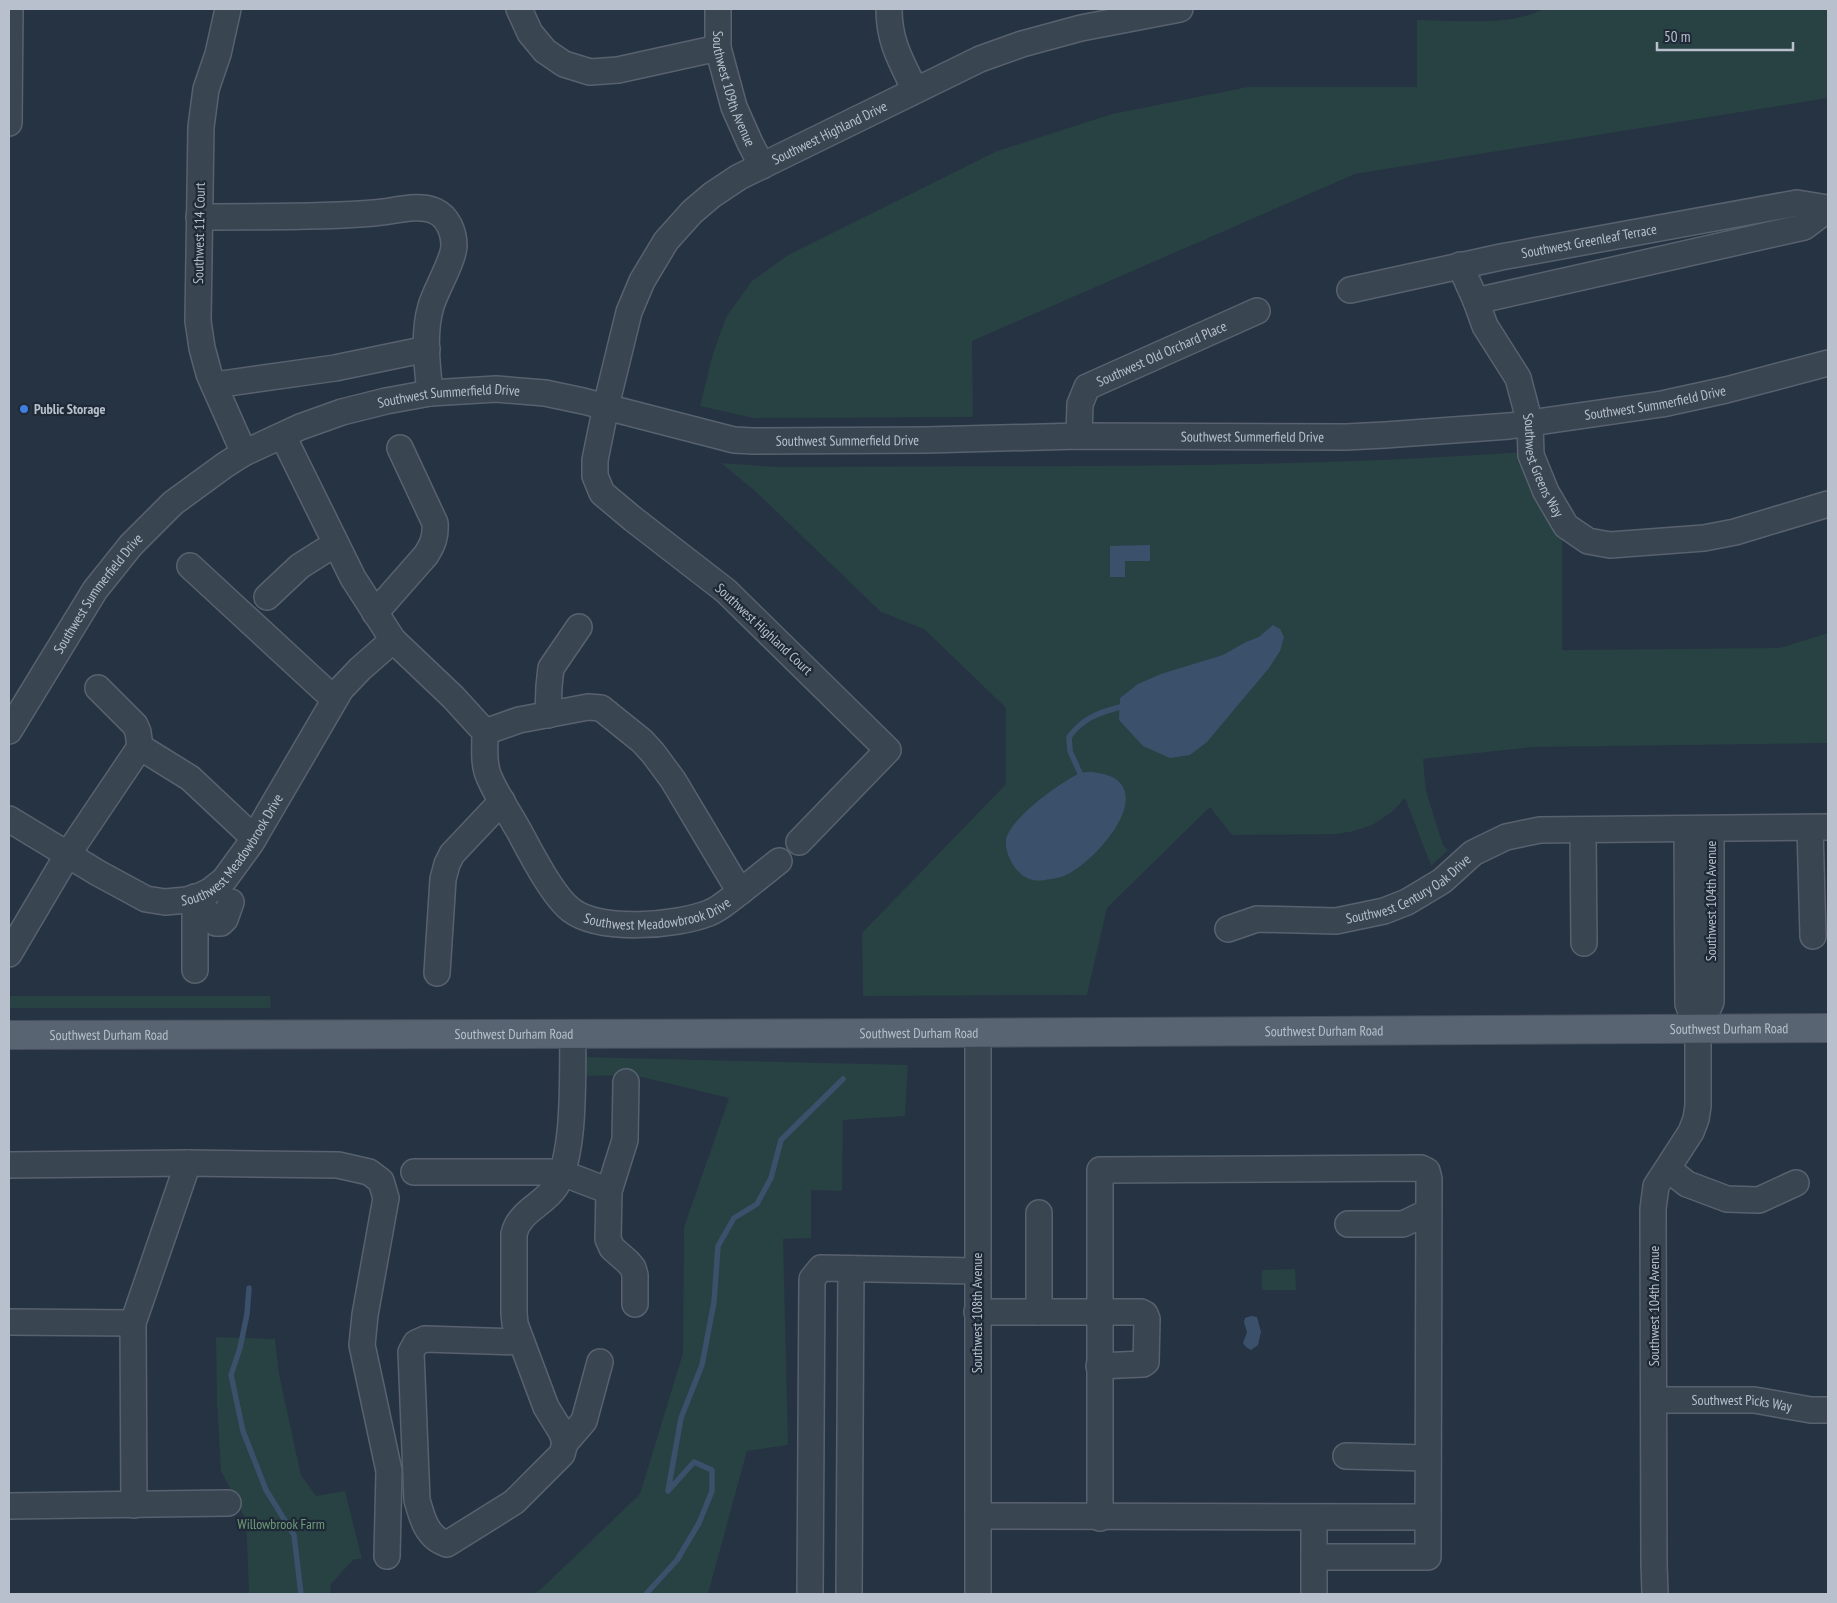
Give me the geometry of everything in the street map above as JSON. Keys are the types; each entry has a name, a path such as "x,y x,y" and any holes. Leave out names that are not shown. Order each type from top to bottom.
{"main road":[{"name":"Southwest Durham Road","path":"9,1035 1828,1028"}],"street":[{"path":"9,122 10,9"},
{"name":"Southwest 114 Court","path":"228,9 218,54 206,89 202,127 198,321 202,348 214,385 244,453"},
{"path":"519,9 530,33 545,52 564,64 590,72 618,70 718,48"},
{"name":"Southwest 109th Avenue","path":"718,9 718,48 734,107 762,166"},
{"path":"889,9 891,36 896,51 915,90"},
{"name":"Southwest Highland Drive","path":"606,406 629,312 655,256 692,212 712,195 739,177 980,59 1022,44 1081,28 1180,9"},
{"name":"Southwest Greenleaf Terrace","path":"1350,290 1460,265 1797,203 1828,209"},
{"path":"199,217 374,213 418,208 435,211 446,219 451,228 454,248 431,306 428,321 427,349 430,393"},
{"name":"Southwest Greenleaf Terrace","path":"1476,301 1804,227 1828,209"},
{"name":"Southwest Greens Way","path":"1460,265 1485,326 1518,378 1530,423 1531,455 1546,492 1566,526 1588,542 1610,545 1704,538 1735,532 1828,504"},
{"name":"Southwest Old Orchard Place","path":"1079,436 1080,404 1087,387 1257,311"},
{"path":"214,385 335,368 427,349"},
{"name":"Southwest Summerfield Drive","path":"9,731 94,590 130,546 173,504 244,453 283,436 342,412 430,393 496,389 544,393 606,406 734,440 926,440 1079,436 1346,437 1509,426 1662,404 1726,390 1828,363"},
{"name":"Southwest Highland Court","path":"606,406 595,460 595,476 602,493 726,591 888,750 799,842"},
{"path":"283,436 353,578 393,640 453,697 484,732"},
{"path":"375,613 426,555 432,546 435,536 435,523 400,448"},
{"path":"267,596 300,566 335,544"},
{"path":"190,566 334,699"},
{"path":"548,715 551,668 580,627"},
{"name":"Southwest Meadowbrook Drive","path":"9,819 98,873 146,899 166,902 195,897 210,891 224,880 254,838 334,699 360,669 393,640"},
{"path":"9,954 68,854 140,747 136,725 98,688"},
{"name":"Southwest Meadowbrook Drive","path":"588,707 601,708 642,741 673,780 740,892 712,912 695,918 632,924 595,921 570,910 543,875 489,776 484,756 484,732 519,720 548,715 588,707"},
{"path":"140,747 190,778 254,838"},
{"path":"436,973 443,878 447,864 460,845 502,801"},
{"path":"1813,936 1819,828"},
{"name":"Southwest Century Oak Drive","path":"1228,929 1257,919 1336,921 1384,911 1406,902 1442,881 1473,853 1506,836 1540,830 1819,828"},
{"name":"Southwest 104th Avenue","path":"1655,1594 1653,1209 1656,1186 1691,1132 1696,1118 1698,1030 1688,1004 1699,829"},
{"path":"1583,830 1584,943"},
{"path":"740,892 779,861"},
{"path":"195,897 216,923 221,923 225,919 231,902"},
{"path":"195,897 195,970"},
{"name":"Southwest 108th Avenue","path":"978,1032 978,1594"},
{"path":"565,1443 562,1433 546,1407 521,1342 514,1313 514,1234 516,1225 525,1214 546,1197 562,1173 570,1123 574,1034"},
{"path":"626,1082 625,1140 610,1191 608,1239 612,1248 633,1268 635,1275 635,1304"},
{"path":"9,1165 188,1163 338,1165 369,1172 381,1181 386,1198 365,1315 362,1345 389,1471 387,1556"},
{"path":"134,1504 133,1323 188,1163"},
{"path":"1100,1518 1098,1173 1100,1170 1421,1168 1427,1171 1429,1179 1428,1557 1314,1557"},
{"path":"1668,1169 1687,1184 1727,1199 1759,1200 1796,1183"},
{"path":"414,1172 562,1173 610,1191"},
{"path":"1348,1224 1403,1224 1428,1212"},
{"path":"1039,1213 1040,1312"},
{"path":"810,1594 812,1279 821,1268 977,1271"},
{"path":"849,1594 851,1269"},
{"path":"977,1312 1141,1312 1145,1314 1147,1319 1146,1362 1143,1364 1099,1366"},
{"path":"9,1322 133,1323"},
{"path":"521,1342 425,1339 416,1343 411,1352 417,1500 420,1513 430,1533 437,1541 447,1544 514,1502 562,1454 565,1443 584,1422 600,1362"},
{"name":"Southwest Picks Way","path":"1654,1400 1754,1400 1811,1410 1828,1410"},
{"path":"811,1454 850,1454"},
{"path":"1346,1456 1428,1458"},
{"path":"9,1506 228,1503"},
{"path":"978,1516 1100,1518 1428,1517"},
{"path":"1314,1518 1314,1594"}],"green space":[{"path":"1543,9 1828,9 1828,98 1355,174 972,341 973,417 753,418 700,406 712,357 726,317 752,281 788,255 997,151 1112,114 1248,87 1417,87 1417,20 1499,20 1530,15"},
{"path":"1524,452 1562,533 1562,650 1780,648 1828,633 1828,743 1533,747 1423,759 1426,791 1443,845 1448,850 1431,866 1405,798 1392,812 1374,824 1355,831 1336,834 1232,835 1210,807 1107,908 1087,995 863,996 862,933 1006,784 1006,708 924,629 881,612 755,491 721,463 778,467 1151,466 1338,462"},
{"path":"9,996 270,996 271,1008 9,1008"},
{"path":"585,1057 908,1065 905,1116 843,1120 842,1191 811,1190 811,1238 783,1239 788,1445 747,1451 708,1594 532,1594 541,1589 640,1494 683,1353 684,1227 729,1098 633,1075 586,1076"},
{"path":"1295,1269 1296,1290 1262,1290 1262,1270"},
{"name":"Willowbrook Farm","path":"216,1337 275,1339 279,1374 301,1475 316,1496 345,1491 362,1559 354,1559 331,1584 330,1594 249,1594 246,1520 221,1471 217,1405"}],"water":[{"path":"1150,545 1150,561 1125,561 1125,577 1110,577 1110,546"},
{"path":"1273,625 1280,629 1284,637 1280,651 1269,668 1207,742 1190,755 1170,758 1143,746 1119,720 1120,698 1138,684 1161,674 1223,655 1259,637"},
{"path":"1093,772 1108,775 1121,784 1126,795 1119,823 1098,850 1074,871 1064,876 1041,881 1024,876 1013,865 1009,857 1006,840 1009,832 1025,812 1048,793 1078,774"},
{"path":"1257,1317 1261,1332 1258,1345 1251,1350 1243,1343 1247,1332 1244,1322 1245,1318"}],"waterway":[{"path":"1080,773 1070,751 1069,737 1085,721 1120,707"},
{"path":"646,1594 677,1560 699,1523 712,1491 712,1470 694,1462 668,1491 681,1418 702,1365 714,1302 718,1246 734,1218 757,1204 771,1178 781,1140 843,1079"},
{"path":"249,1288 247,1314 240,1348 231,1375 243,1431 266,1490 294,1535 301,1594"}],"place":[{"name":"Public Storage","path":"24,409"}]}
